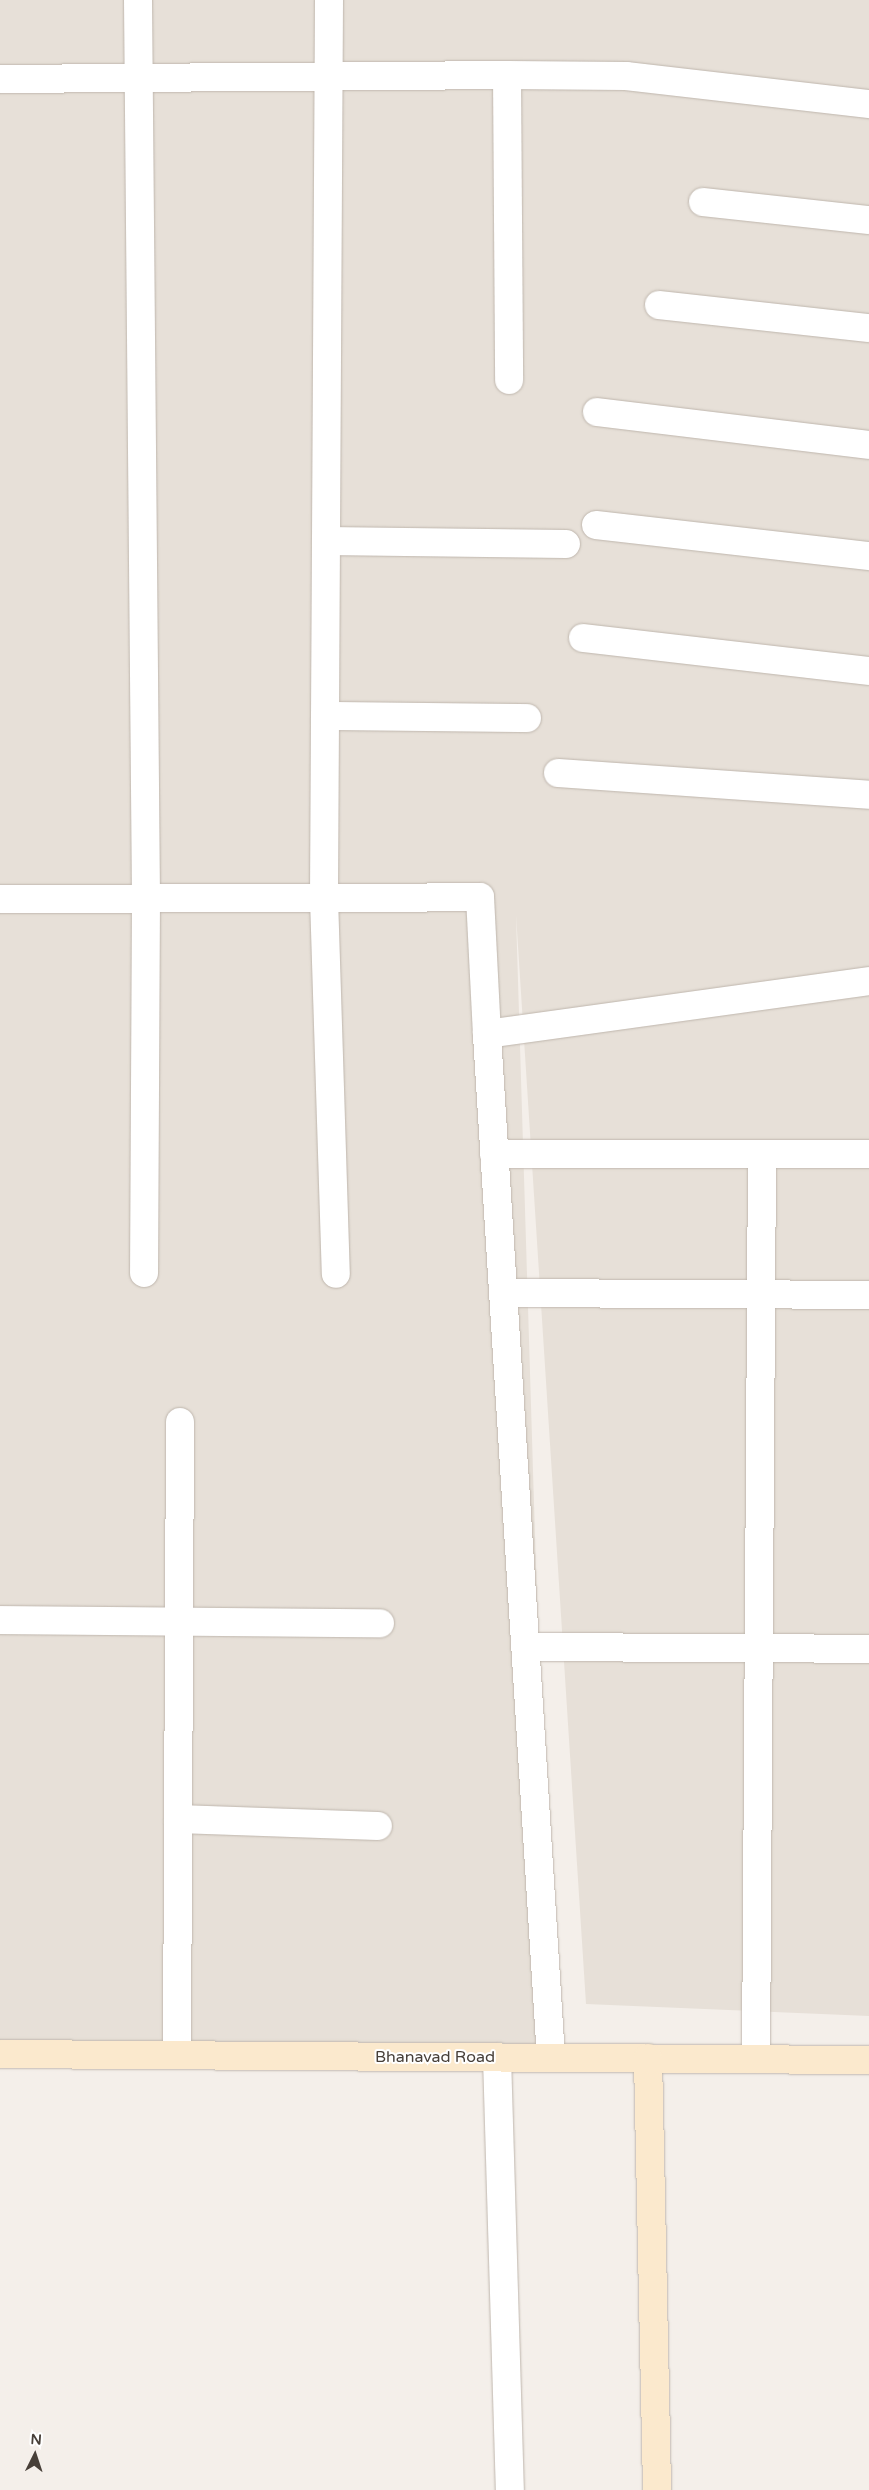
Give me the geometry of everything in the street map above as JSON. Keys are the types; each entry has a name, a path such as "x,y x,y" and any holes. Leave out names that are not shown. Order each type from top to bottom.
{"main road":[{"name":"Bhanavad Road","path":"0,2054 869,2060"},
{"path":"648,2058 657,2490"}],"street":[{"path":"138,0 146,898 144,1274"},
{"path":"329,0 324,898 336,1274"},
{"path":"0,79 507,75 626,76 869,104"},
{"path":"507,75 509,380"},
{"path":"703,202 869,220"},
{"path":"659,305 869,328"},
{"path":"597,412 869,445"},
{"path":"596,526 869,556"},
{"path":"326,541 566,544"},
{"path":"583,638 869,671"},
{"path":"325,716 527,718"},
{"path":"558,773 869,796"},
{"path":"0,899 480,897 494,1154 551,2058"},
{"path":"487,1034 869,981"},
{"path":"494,1154 869,1154"},
{"path":"756,2059 762,1154"},
{"path":"503,1293 869,1295"},
{"path":"177,2055 180,1422"},
{"path":"0,1620 380,1623"},
{"path":"526,1647 869,1649"},
{"path":"178,1819 378,1826"},
{"path":"497,2057 510,2490"}],"shaded area":[{"path":"0,0 869,0 869,2016 586,2004 516,915 551,2058 0,2068"}]}
